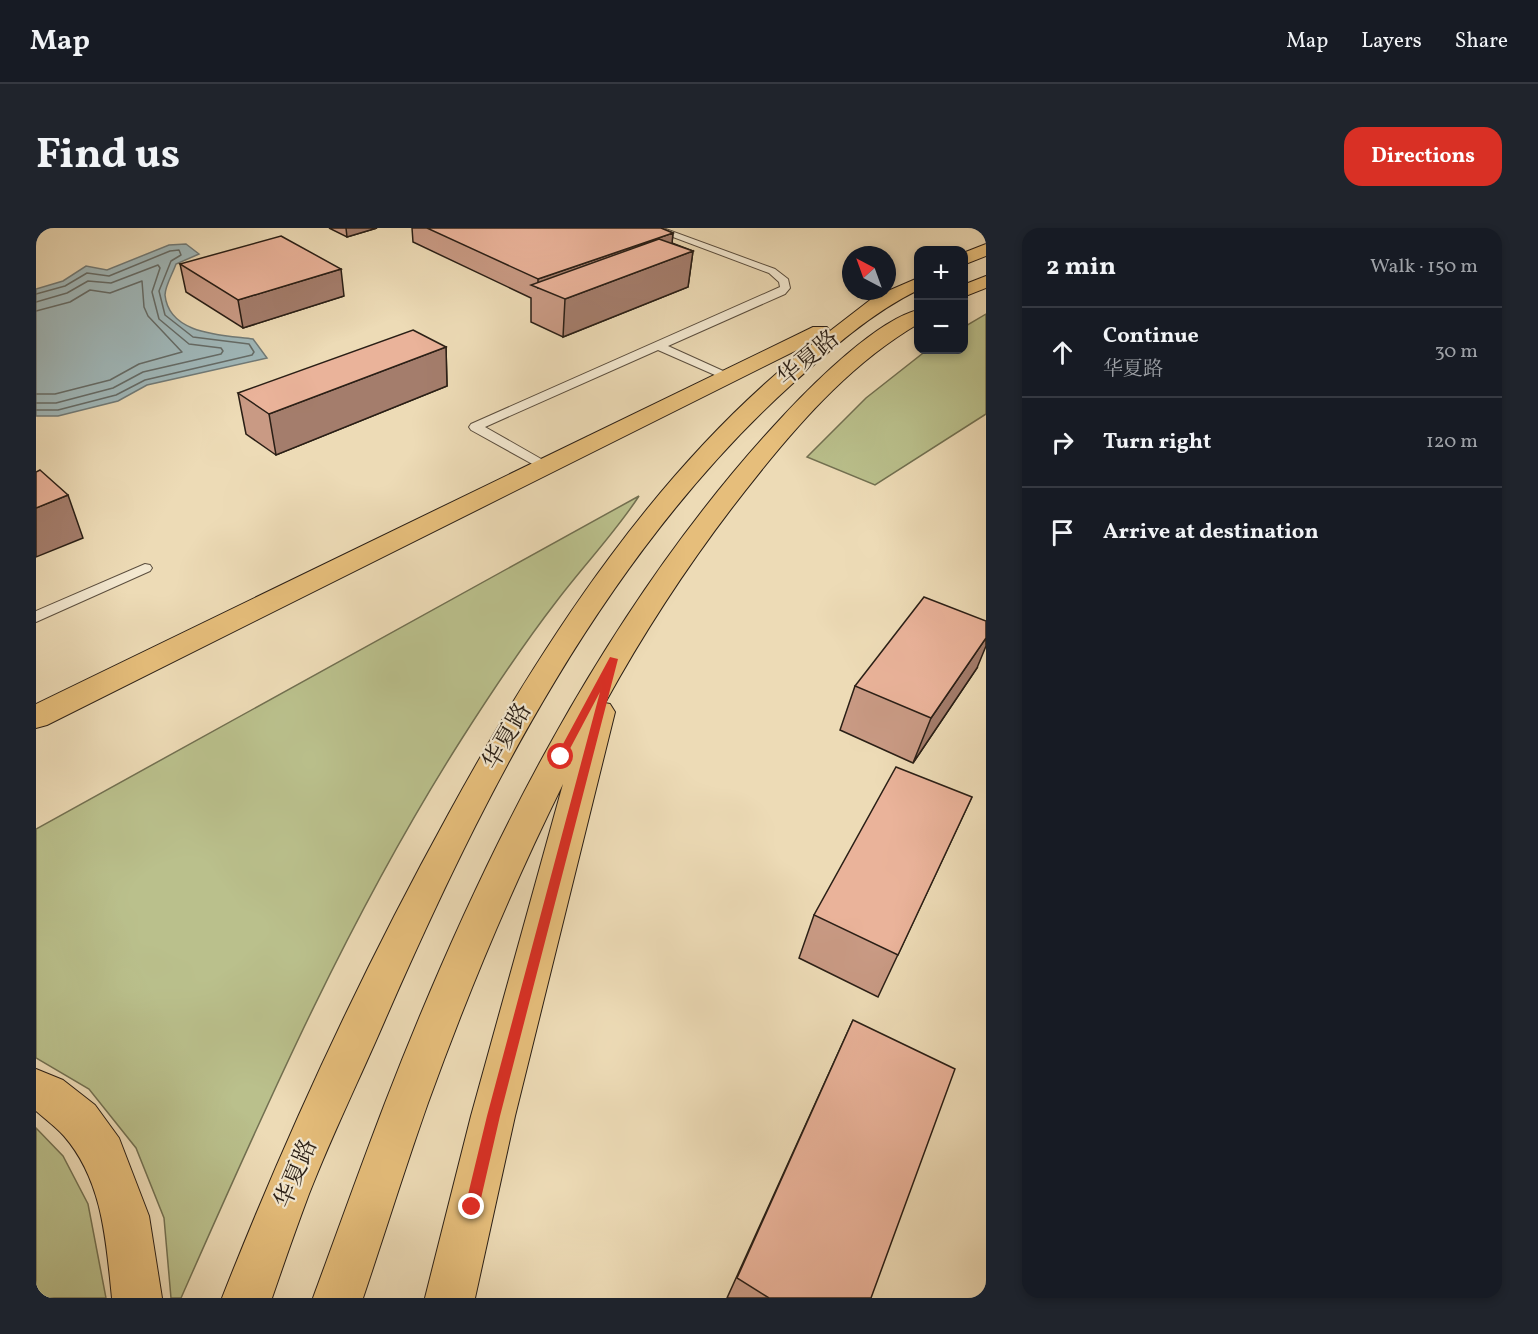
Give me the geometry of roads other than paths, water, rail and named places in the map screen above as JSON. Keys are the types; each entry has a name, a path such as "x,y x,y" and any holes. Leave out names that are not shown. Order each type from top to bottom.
{"main road":[{"path":"968,258 986,249"},
{"path":"968,290 986,281"},
{"name":"华夏路","path":"247,1298 289,1187 413,914 512,727 598,593 675,492 746,414 814,352 881,301 914,285"},
{"path":"36,717 881,301"},
{"name":"华夏路","path":"338,1298 430,1042 529,817 613,659 675,563 733,486 788,424 842,372 894,328 914,318"},
{"path":"450,1298 493,1116 613,659"},
{"path":"36,1089 48,1094 79,1120 103,1154 126,1216 136,1298"}],"lane":[{"path":"545,467 475,427 781,292 785,288 784,281 771,272 654,228"},
{"path":"658,346 728,377"},
{"path":"36,617 145,568"}],"water":[{"path":"186,244 199,254 176,264 165,291 169,308 176,318 199,331 253,339 267,358 147,385 118,401 58,416 36,416 36,289 63,281 86,266 107,270 169,245"}]}
